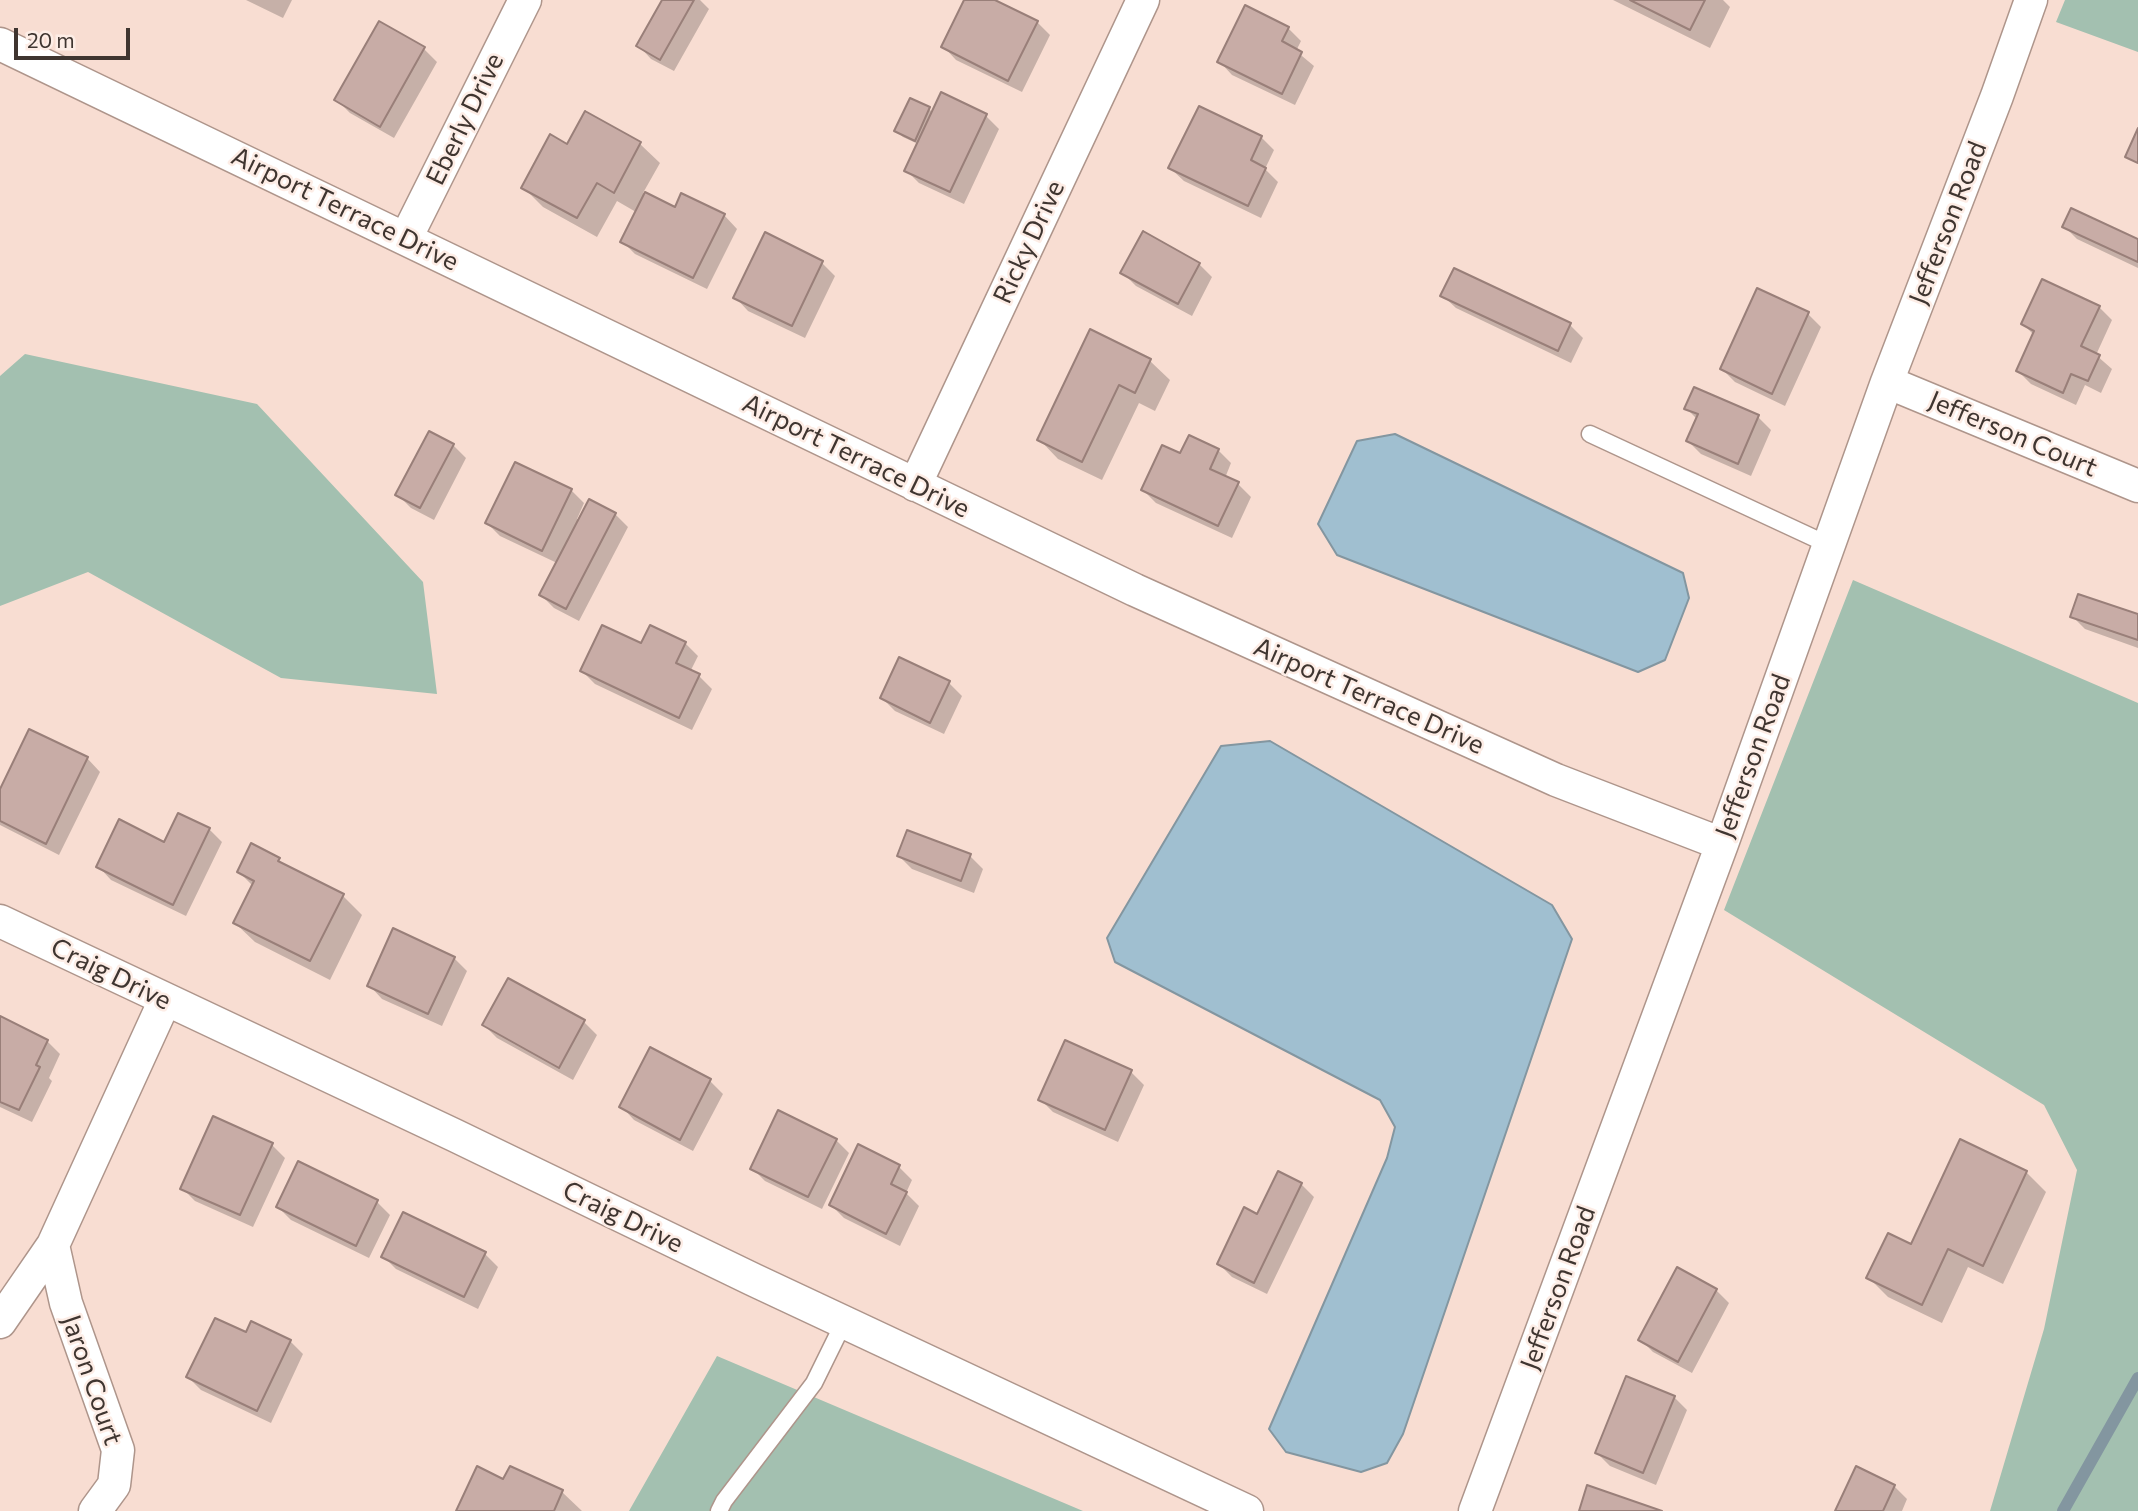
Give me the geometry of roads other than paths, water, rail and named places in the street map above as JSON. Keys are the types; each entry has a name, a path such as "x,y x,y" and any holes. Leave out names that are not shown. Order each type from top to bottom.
{"street":[{"name":"Eberly Drive","path":"406,238 525,0"},
{"name":"Ricky Drive","path":"915,485 1143,0"},
{"name":"Jefferson Road","path":"1475,1511 1722,844 1887,382 2031,0"},
{"name":"Airport Terrace Drive","path":"0,44 1135,590 1544,774 1722,844"},
{"name":"Jefferson Court","path":"1887,382 2138,486"},
{"name":"Craig Drive","path":"0,921 1247,1511"},
{"path":"0,1322 53,1245 165,1000"},
{"name":"Jaron Court","path":"53,1245 66,1303 118,1450 114,1485 95,1511"}],"lane":[{"path":"1590,434 1829,545"},
{"path":"719,1511 814,1383 844,1322"}],"water":[{"path":"1395,434 1683,573 1689,598 1665,660 1638,672 1337,555 1318,524 1357,441"},
{"path":"1270,741 1552,905 1572,939 1403,1434 1387,1463 1361,1472 1286,1452 1269,1429 1387,1158 1395,1127 1380,1100 1115,962 1107,938 1221,746"}],"waterway":[{"path":"2063,1511 2138,1378"}]}
